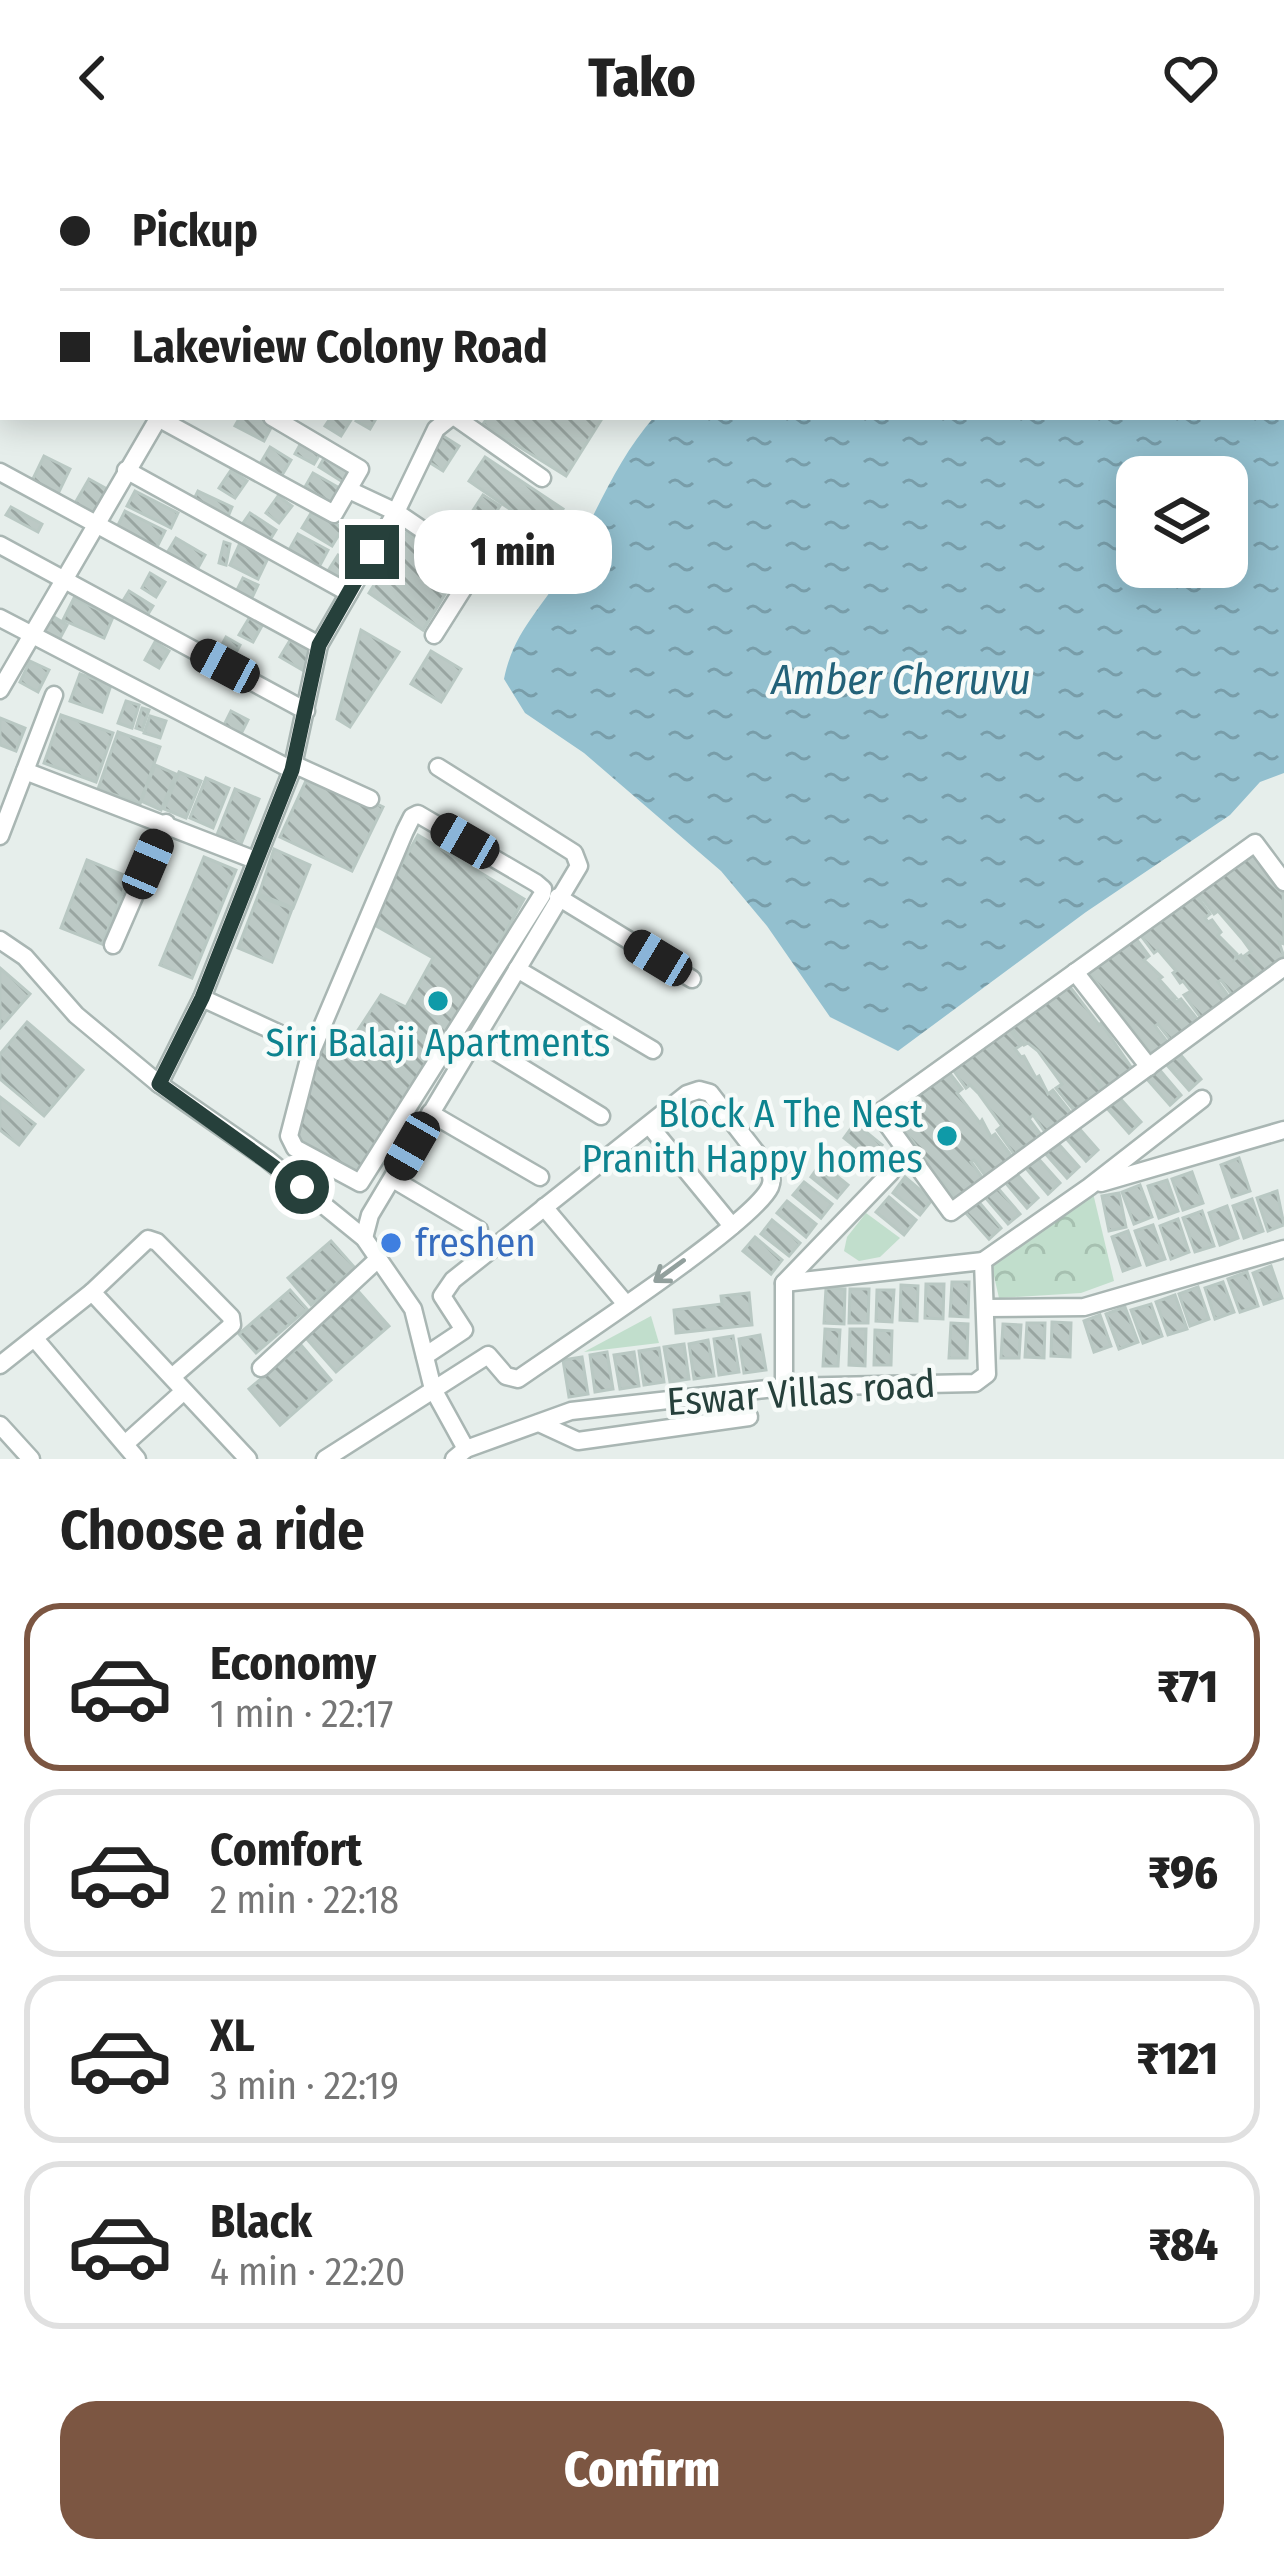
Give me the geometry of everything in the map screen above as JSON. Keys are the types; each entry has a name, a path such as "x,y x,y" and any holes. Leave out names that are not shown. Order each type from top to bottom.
{"street":[{"path":"0,690 157,420"},
{"path":"162,420 334,514 360,469 277,420"},
{"path":"159,1084 202,998 292,767 319,645 447,421 542,478"},
{"path":"126,470 349,593"},
{"path":"0,472 319,645"},
{"path":"349,490 396,512 477,567 434,635"},
{"path":"0,545 305,711"},
{"path":"0,618 292,767 370,799"},
{"path":"0,836 4,814 54,695"},
{"path":"438,767 579,857 577,872 370,1215 364,1238 371,1265 413,1309 433,1389 460,1454"},
{"path":"25,771 255,860"},
{"path":"418,814 536,883 542,895 365,1178 356,1182 324,1164 295,1148 289,1136 310,1055 405,831 418,814"},
{"path":"113,945 166,823"},
{"path":"1284,882 1255,843 879,1113 950,1212 1284,967"},
{"path":"558,897 692,979"},
{"path":"0,940 25,956 76,1015 159,1084 308,1191 364,1238"},
{"path":"517,969 653,1050"},
{"path":"1075,972 1149,1066"},
{"path":"202,998 290,1038"},
{"path":"475,1039 601,1116"},
{"path":"699,1090 710,1093 771,1176 767,1192 732,1226 518,1379 506,1376 464,1330 444,1304 444,1289 544,1207 687,1094 699,1090"},
{"path":"784,1283 983,1262 1202,1099"},
{"path":"430,1113 540,1177"},
{"path":"649,1125 732,1226"},
{"path":"1089,1187 1284,1130"},
{"path":"308,1191 324,1164"},
{"path":"784,1387 784,1283 891,1172"},
{"path":"393,1179 478,1230"},
{"path":"544,1207 625,1303"},
{"path":"0,1366 92,1292 148,1239 158,1242 231,1317 232,1325 124,1444"},
{"path":"985,1308 1084,1307 1284,1249"},
{"name":"Eswar Villas road","path":"460,1454 572,1412 784,1387 975,1383 987,1373 983,1262"},
{"path":"261,1368 371,1265"},
{"path":"92,1292 248,1459"},
{"path":"424,1357 464,1330"},
{"path":"36,1340 137,1459"},
{"path":"325,1459 488,1355"},
{"path":"539,1423 578,1441 748,1417"},
{"path":"0,1425 31,1459"}],"green space":[{"path":"1093,1193 1114,1281 1081,1293 999,1298 991,1263"},
{"path":"866,1213 900,1238 880,1257 859,1261 844,1251 847,1237"},
{"path":"651,1316 659,1343 584,1352"}],"water":[{"name":"Amber Cheruvu","path":"652,420 1284,420 1284,773 1260,782 1230,815 1086,912 898,1051 830,1017 767,926 721,871 584,753 525,713 504,679 515,646 568,564 607,489"}],"building":[{"path":"238,420 274,422 264,441 235,426"},
{"path":"329,420 351,420 341,436 325,426"},
{"path":"356,420 375,420 370,429"},
{"path":"486,420 601,420 566,476 483,424"},
{"path":"440,434 459,446 443,471 424,459"},
{"path":"302,441 321,452 314,464 295,454"},
{"path":"270,447 291,460 281,477 260,464"},
{"path":"327,453 354,471 346,484 319,467"},
{"path":"44,456 70,469 55,500 29,487"},
{"path":"485,457 563,509 546,534 469,481"},
{"path":"231,470 247,481 235,498 219,488"},
{"path":"313,473 343,490 334,505 305,487"},
{"path":"89,479 109,490 95,517 74,505"},
{"path":"135,491 178,513 171,528 127,506"},
{"path":"198,491 232,507 227,519 192,503"},
{"path":"483,495 500,506 474,546 457,535"},
{"path":"278,496 292,506 279,523 266,513"},
{"path":"11,507 42,524 38,532 6,515"},
{"path":"313,510 343,528 332,546 302,528"},
{"path":"125,511 165,531 156,549 116,529"},
{"path":"250,513 276,530 268,543 241,526"},
{"path":"406,533 461,568 423,630 369,593"},
{"path":"298,534 328,550 318,569 288,552"},
{"path":"176,538 205,555 194,575 164,558"},
{"path":"224,542 230,544 226,565 219,563"},
{"path":"240,543 269,556 258,579 230,565"},
{"path":"338,555 357,568 345,586 326,574"},
{"path":"150,573 165,582 156,597 142,588"},
{"path":"243,578 258,585 250,602 235,594"},
{"path":"129,591 153,606 145,619 121,604"},
{"path":"74,598 113,617 104,638 63,620"},
{"path":"51,615 67,625 59,640 43,633"},
{"path":"251,615 264,622 253,642 239,635"},
{"path":"361,630 399,652 350,727 337,719"},
{"path":"226,637 240,645 232,660 218,652"},
{"path":"292,637 315,651 304,671 280,657"},
{"path":"155,642 169,651 159,668 145,660"},
{"path":"431,651 461,669 441,702 411,684"},
{"path":"30,661 49,670 38,692 20,682"},
{"path":"80,674 111,685 102,712 70,701"},
{"path":"126,701 139,705 132,728 118,723"},
{"path":"142,708 149,710 142,730 136,728"},
{"path":"231,711 248,720 240,736 223,727"},
{"path":"61,715 113,733 96,782 44,763"},
{"path":"150,716 166,721 160,738 144,733"},
{"path":"0,718 25,728 16,751 0,745"},
{"path":"118,732 160,747 140,804 98,789"},
{"path":"155,765 176,774 161,810 141,801"},
{"path":"179,772 201,781 186,818 164,809"},
{"path":"310,772 383,807 352,871 280,837"},
{"path":"206,778 229,788 213,828 190,818"},
{"path":"235,789 259,799 241,844 217,835"},
{"name":"Siri Balaji Apartments","path":"418,835 524,899 441,1046 354,1177 291,1141 323,1038 345,1050 381,995 406,1007 433,958 369,922"},
{"path":"274,849 310,865 293,908 259,894"},
{"path":"1256,852 1283,886 1284,944 1279,942 1284,957 1258,975 1244,956 1251,951 1243,940 1198,893"},
{"path":"204,857 236,870 192,978 160,965"},
{"path":"87,860 129,877 102,944 61,928"},
{"path":"1195,893 1210,914 1205,918 1221,932 1218,935 1237,954 1235,959 1241,955 1257,977 1232,995 1218,982 1229,997 1201,1018 1184,995 1191,991 1139,933"},
{"path":"258,896 292,909 272,962 238,948"},
{"path":"1134,936 1149,956 1144,960 1162,977 1173,999 1181,999 1198,1020 1171,1041 1155,1026 1168,1043 1153,1056 1087,970"},
{"path":"0,968 30,994 0,1028"},
{"path":"1067,983 1133,1070 1105,1091 1092,1073 1103,1092 1076,1113 1056,1088 1062,1084 1038,1051 1024,1045 1009,1025"},
{"path":"27,1022 83,1070 44,1116 0,1079 0,1054"},
{"path":"1008,1027 1021,1045 1015,1049 1036,1078 1071,1113 1045,1132 1033,1115 1029,1119 1041,1135 1014,1154 997,1130 1002,1126 979,1094 970,1085 966,1088 952,1068"},
{"path":"1179,1053 1201,1079 1189,1090 1166,1064"},
{"path":"1158,1068 1181,1095 1170,1105 1146,1078"},
{"name":"Block A The Nest Pranith Happy homes","path":"948,1071 962,1089 957,1093 1013,1158 987,1178 971,1162 984,1180 958,1201 920,1157 923,1155 892,1114"},
{"path":"1118,1096 1141,1122 1129,1133 1106,1107"},
{"path":"0,1097 35,1124 19,1145 0,1130"},
{"path":"855,1123 882,1145 870,1159 844,1138"},
{"path":"1077,1126 1098,1150 1086,1161 1065,1137"},
{"path":"1056,1141 1079,1167 1067,1178 1044,1152"},
{"path":"1036,1156 1060,1183 1048,1194 1024,1166"},
{"path":"1239,1158 1250,1191 1232,1197 1221,1165"},
{"path":"821,1163 848,1185 837,1198 811,1177"},
{"path":"1015,1172 1038,1198 1027,1208 1004,1181"},
{"path":"1192,1172 1203,1203 1183,1210 1172,1179"},
{"path":"905,1177 932,1200 920,1215 893,1193"},
{"path":"1167,1180 1178,1211 1159,1218 1148,1186"},
{"path":"804,1182 832,1204 821,1218 793,1195"},
{"path":"1140,1185 1152,1217 1134,1224 1122,1192"},
{"path":"996,1186 1020,1214 1008,1224 984,1196"},
{"path":"1277,1191 1284,1225 1268,1231 1257,1198"},
{"path":"1119,1193 1126,1227 1109,1231 1102,1196"},
{"path":"889,1197 916,1220 904,1235 876,1212"},
{"path":"1252,1199 1263,1231 1244,1238 1233,1206"},
{"path":"787,1201 816,1224 806,1237 777,1213"},
{"path":"978,1201 1001,1228 989,1239 965,1212"},
{"path":"1227,1206 1238,1238 1220,1245 1209,1213"},
{"path":"1202,1211 1214,1246 1195,1252 1183,1218"},
{"path":"1178,1219 1189,1252 1171,1259 1160,1226"},
{"path":"772,1220 800,1243 789,1256 761,1234"},
{"path":"1153,1225 1165,1259 1147,1265 1135,1231"},
{"path":"1128,1231 1140,1265 1123,1271 1112,1237"},
{"path":"755,1237 782,1260 771,1274 743,1251"},
{"path":"331,1241 355,1268 311,1305 288,1278"},
{"path":"1271,1266 1282,1298 1264,1304 1253,1273"},
{"path":"1247,1272 1258,1306 1240,1312 1228,1279"},
{"path":"952,1282 969,1282 968,1317 950,1316"},
{"path":"1223,1282 1234,1312 1215,1319 1205,1288"},
{"path":"926,1284 944,1284 943,1319 925,1318"},
{"path":"901,1285 918,1286 917,1321 900,1320"},
{"path":"1198,1287 1209,1319 1190,1326 1179,1294"},
{"path":"826,1288 845,1289 844,1324 824,1323"},
{"path":"850,1289 869,1289 868,1323 849,1323"},
{"path":"290,1290 307,1309 256,1353 239,1334"},
{"path":"877,1290 894,1290 892,1322 876,1321"},
{"path":"358,1291 389,1326 336,1372 305,1337"},
{"path":"749,1293 752,1325 676,1333 674,1310 722,1304 721,1296"},
{"path":"1175,1295 1187,1329 1168,1335 1156,1302"},
{"path":"1151,1304 1162,1336 1143,1343 1131,1310"},
{"path":"1125,1307 1138,1342 1119,1349 1106,1314"},
{"path":"1100,1315 1111,1346 1094,1352 1084,1321"},
{"path":"1052,1322 1071,1323 1070,1357 1051,1356"},
{"path":"951,1323 968,1324 967,1358 949,1358"},
{"path":"1027,1323 1045,1323 1044,1358 1025,1357"},
{"path":"1003,1324 1021,1325 1019,1358 1001,1358"},
{"path":"825,1329 840,1330 838,1366 823,1366"},
{"path":"850,1329 866,1329 865,1366 849,1365"},
{"path":"875,1330 892,1331 891,1365 874,1365"},
{"path":"760,1335 766,1370 744,1373 739,1339"},
{"path":"733,1336 739,1372 719,1375 714,1339"},
{"path":"708,1340 714,1376 694,1379 689,1344"},
{"path":"684,1344 689,1379 670,1382 664,1347"},
{"path":"301,1345 331,1380 280,1425 249,1389"},
{"path":"659,1348 664,1382 644,1385 639,1351"},
{"path":"607,1352 613,1389 595,1392 590,1355"},
{"path":"634,1352 639,1386 620,1389 614,1355"},
{"path":"582,1357 588,1394 569,1397 563,1360"}],"place":[{"name":"Siri Balaji Apartments","path":"438,1001"},
{"name":"Block A The Nest Pranith Happy homes","path":"947,1136"},
{"name":"freshen","path":"391,1243"}],"route":[{"path":"302,1187 159,1084 202,998 292,770 319,645 372,552"}]}
